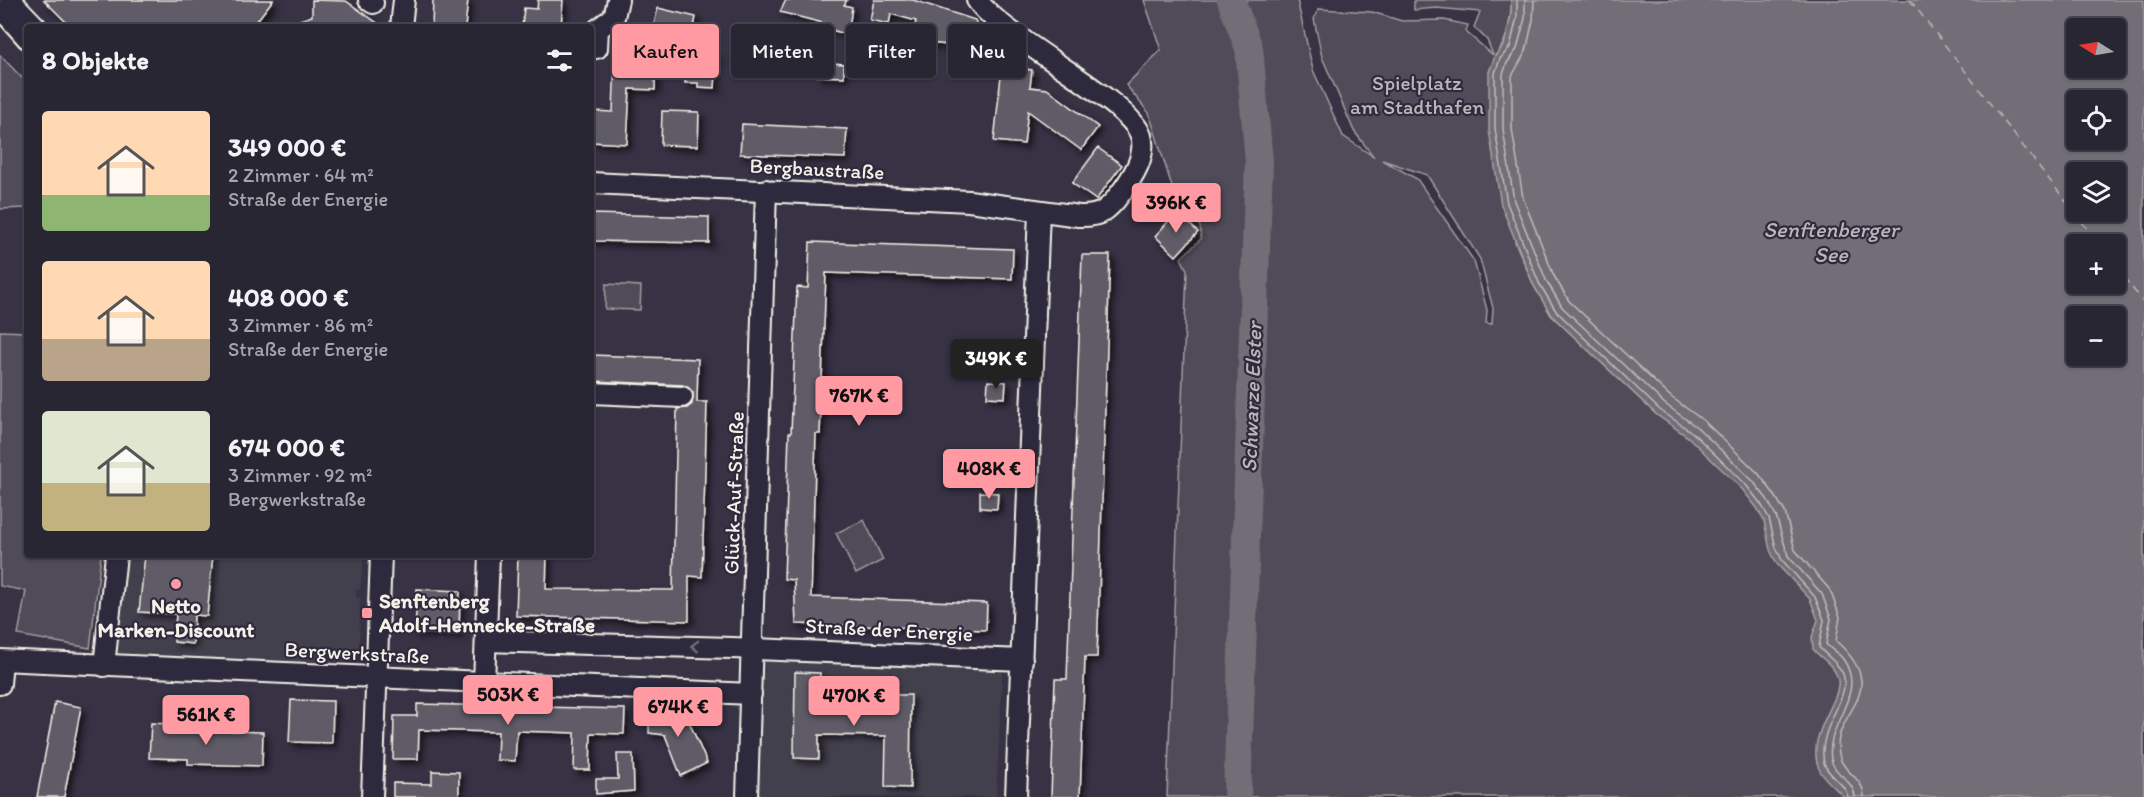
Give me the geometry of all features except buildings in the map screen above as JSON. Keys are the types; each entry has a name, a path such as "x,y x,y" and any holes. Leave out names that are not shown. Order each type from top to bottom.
{"street":[{"path":"10,0 33,24"},
{"path":"10,0 6,14 24,35"},
{"path":"401,24 404,0"},
{"path":"597,48 598,29 614,17 618,0"},
{"name":"Bergbaustraße","path":"594,183 969,201 1089,216 1107,211 1135,171 1141,158 1141,135 1131,120 998,22 977,0"},
{"name":"Glück-Auf-Straße","path":"747,797 766,190"},
{"path":"1016,797 1039,211"},
{"path":"594,393 682,397"},
{"path":"104,666 116,558"},
{"path":"372,797 381,558"},
{"path":"483,683 489,558"},
{"path":"486,641 753,648"},
{"name":"Straße der Energie","path":"753,648 1022,660"},
{"path":"0,684 1,661"},
{"name":"Bergwerkstraße","path":"1,661 751,694"}],"shaded area":[{"path":"124,558 364,558 360,590 356,590 356,597 360,598 359,655 354,662 112,658"},
{"path":"758,654 1003,665 996,797 758,797"}],"green space":[{"name":"Spielplatz am Stadthafen","path":"1144,0 1297,0 1313,70 1343,136 1374,157 1354,131 1322,57 1314,19 1319,9 1372,12 1402,21 1444,20 1468,25 1466,32 1493,55 1487,40 1474,27 1480,12 1436,8 1414,10 1414,0 1511,0 1508,30 1495,56 1515,242 1534,286 1551,315 1657,415 1688,437 1733,422 1778,564 1786,573 1854,603 1826,778 1844,797 1167,797 1187,270 1181,258 1201,239 1200,226 1178,206 1149,113 1126,85 1161,50","holes":["1382,160 1427,175 1480,259 1493,308 1492,324 1486,323 1487,310 1474,261 1417,179"]},
{"path":"0,55 24,80 24,208 0,209"},
{"path":"606,284 641,286 640,310 605,309"},
{"path":"0,331 24,332 24,558 101,558 90,648 18,635 26,591 0,586"},
{"path":"864,520 883,560 856,574 836,533"}],"water":[{"name":"Senftenberger See","path":"1511,0 2144,0 2144,797 1844,797 1824,777 1819,769 1816,756 1817,742 1836,695 1837,676 1833,668 1813,649 1812,637 1818,620 1810,599 1777,564 1770,550 1764,521 1757,508 1742,489 1688,437 1657,415 1551,315 1534,286 1501,205 1489,130 1489,72 1495,56 1504,45 1511,15"}],"waterway":[{"name":"Schwarze Elster","path":"1231,0 1249,48 1259,162 1237,797"}],"ferry route":[{"path":"1910,0 2091,234"},
{"path":"2126,280 2144,303"}],"place":[{"name":"Netto Marken-Discount","path":"176,584"},
{"name":"Senftenberg Adolf-Hennecke-Straße","path":"367,613"}]}
